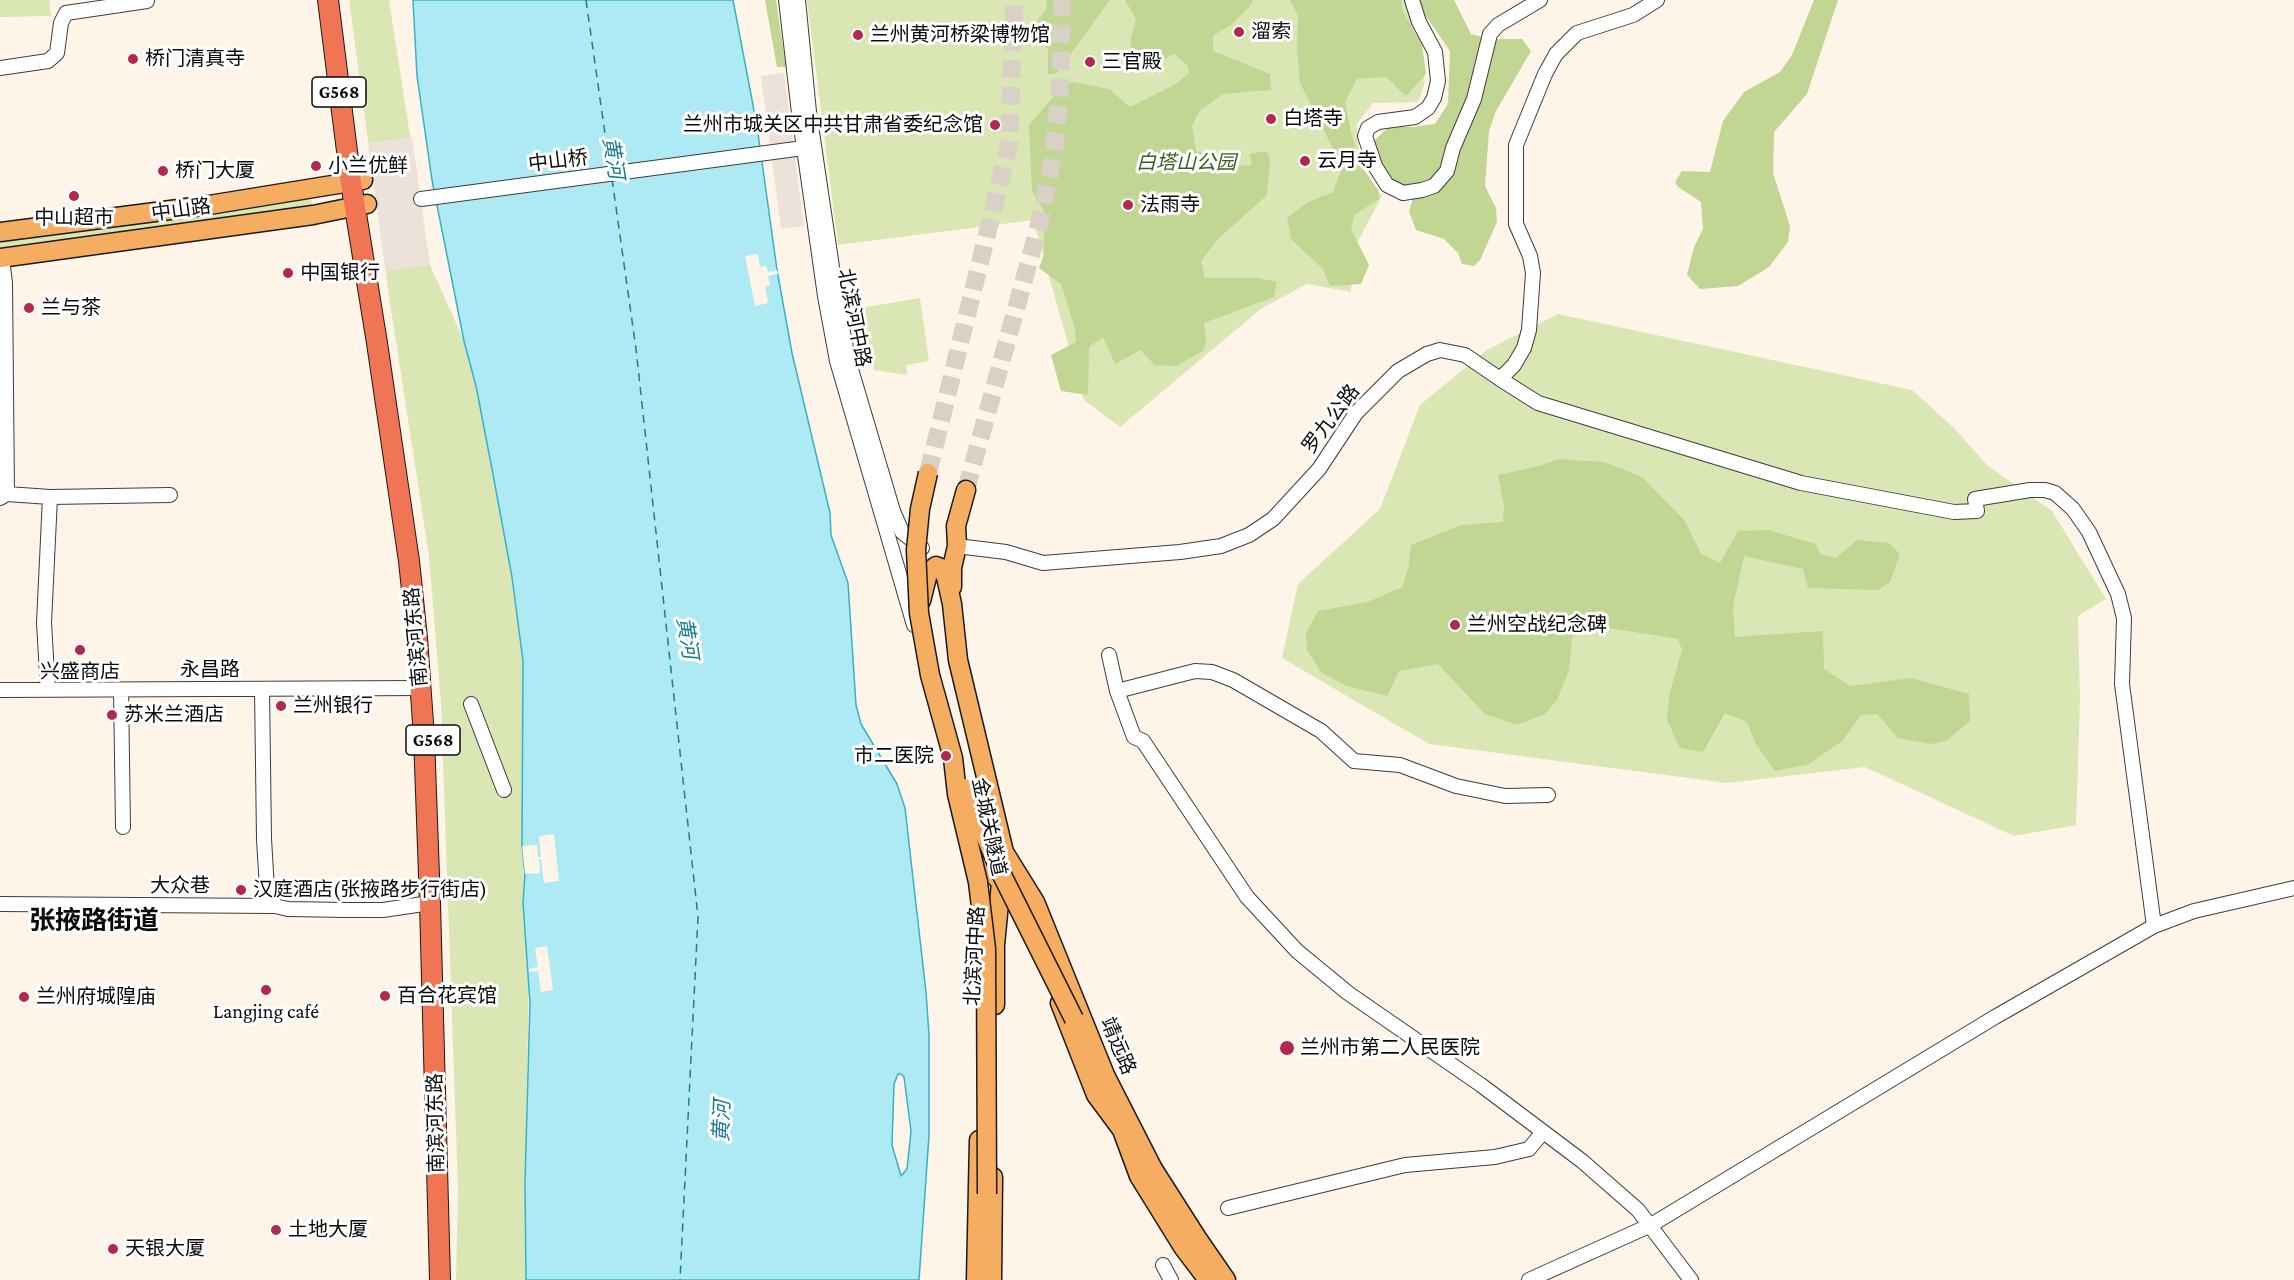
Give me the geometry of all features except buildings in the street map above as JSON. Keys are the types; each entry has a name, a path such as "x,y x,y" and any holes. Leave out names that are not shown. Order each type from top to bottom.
{"highway":[{"name":"南滨河东路","path":"328,0 417,557 428,664 440,902 449,1280"},
{"name":"南滨河东路","path":"342,0 357,182"},
{"name":"南滨河东路","path":"361,206 409,561 421,688 430,903 440,1280"}],"main road":[{"name":"中山路","path":"0,232 209,205 357,182"},
{"name":"中山路","path":"1,258 361,206"},
{"name":"金城关隧道","path":"928,473 920,509 916,550 919,613 930,675 953,758 957,794 978,882 986,950 987,1194 982,1280"},
{"path":"952,604 952,567 957,546 956,526 966,490"},
{"path":"952,604 946,577 941,568 936,566 928,573 922,589 917,636 955,767 972,847 984,948 976,1280"},
{"name":"北滨河中路","path":"952,604 957,660 1004,852 995,945 992,1280"},
{"path":"953,758 1000,871 1074,1019 1122,1131"},
{"path":"972,847 1004,852"},
{"name":"靖远路","path":"972,847 1002,883 1044,962 1096,1095 1122,1131 1140,1176 1183,1247 1208,1280"},
{"name":"靖远路","path":"1004,852 1035,902 1105,1075 1153,1169 1226,1280"}],"street":[{"name":"北滨河中路","path":"786,0 809,147 848,359 892,511 902,532 924,550 894,553"},
{"name":"北滨河中路","path":"798,0 809,147 825,296 837,361 917,636"},
{"path":"1412,0 1419,22 1435,52 1438,81 1434,98 1428,108 1415,117 1378,122 1368,128 1365,136 1375,166 1387,185 1403,193 1434,186 1446,171 1453,148 1474,99 1490,34 1498,25 1540,0"},
{"path":"1500,379 1514,365 1524,348 1529,330 1533,273 1530,256 1516,224 1516,145 1545,74 1556,54 1577,33 1633,15 1657,0"},
{"path":"0,68 48,61 57,53 61,23 66,13 147,1"},
{"name":"中山桥","path":"421,199 809,147"},
{"path":"1,258 5,283 3,496 170,495"},
{"name":"罗九公路","path":"957,546 1006,552 1043,563 1179,552 1221,546 1250,535 1273,519 1319,469 1356,413 1398,371 1427,354 1440,350 1465,355 1538,403 1801,483 1954,512 1977,511 1975,499 2030,490 2055,493 2073,510 2089,532 2108,570 2124,618 2122,684 2154,926"},
{"path":"48,690 44,623 50,497"},
{"path":"1109,655 1117,691 1134,737 1143,741 1247,897 1297,951 1348,993 1481,1085 1582,1161 1638,1210 1691,1280"},
{"path":"1117,691 1195,671 1212,672 1233,680 1321,731 1354,760 1400,765 1456,786 1506,796 1548,795"},
{"name":"永昌路","path":"0,690 421,688"},
{"path":"262,689 264,839 267,889 275,906"},
{"path":"121,690 123,827"},
{"path":"471,704 504,790"},
{"path":"1529,1280 1651,1225 1995,1017 2154,926 2194,911 2294,888"},
{"name":"大众巷","path":"0,904 275,906 288,909 383,910 430,903"},
{"path":"1228,1208 1405,1165 1494,1157 1529,1149 1543,1132"},
{"path":"1163,1265 1171,1280"}],"green space":[{"path":"0,0 49,0 51,16 0,17"},
{"path":"349,0 389,0 430,265 464,341 476,386 512,577 523,661 522,846 525,874 523,903 529,972 525,1182 526,1280 456,1280 458,1188 441,703 429,556 389,296"},
{"path":"765,0 776,0 786,67 777,67"},
{"name":"白塔山公园","path":"807,0 1407,0 1421,54 1425,82 1418,102 1373,103 1357,124 1359,160 1382,196 1353,250 1351,292 1307,284 1262,308 1120,427 1084,400 1033,220 838,245"},
{"path":"1047,0 1110,0 1056,74 1048,74 1048,50 1034,25 1046,9"},
{"path":"1125,0 1253,0 1232,24 1213,36 1213,51 1270,74 1271,90 1223,94 1199,111 1192,127 1196,151 1236,166 1252,165 1250,154 1267,151 1270,160 1267,195 1217,240 1201,261 1205,278 1258,278 1277,282 1274,297 1204,323 1206,341 1204,350 1177,366 1155,365 1140,350 1115,364 1103,337 1089,347 1088,395 1061,391 1051,355 1076,342 1075,328 1061,284 1039,268 1044,254 1044,211 1032,191 1029,125 1060,89 1072,82 1109,89 1130,107 1176,84 1189,73 1187,65 1174,54 1150,67 1136,67 1130,42 1136,19"},
{"path":"1290,0 1401,0 1403,12 1422,45 1426,74 1406,96 1386,77 1357,79 1345,102 1362,167 1378,190 1379,199 1354,215 1351,229 1369,265 1361,284 1330,286 1323,269 1291,239 1287,218 1308,202 1333,192 1342,167 1300,83 1297,50 1298,15"},
{"path":"1420,0 1454,0 1471,34 1489,39 1522,39 1531,51 1496,111 1489,131 1485,186 1496,208 1497,222 1480,260 1474,266 1462,264 1458,253 1444,239 1416,230 1409,211 1414,195 1388,178 1374,141 1390,126 1412,127 1435,124 1448,104 1450,51 1423,12"},
{"path":"1814,0 1838,0 1807,94 1774,132 1773,173 1790,226 1788,242 1769,267 1738,286 1700,289 1687,275 1694,247 1703,229 1701,202 1678,187 1675,182 1682,171 1710,172 1723,121 1744,92 1780,72 1792,55"},
{"path":"311,197 312,208 0,249 0,238"},
{"path":"920,298 929,361 906,365 907,375 874,370 861,308"},
{"path":"1558,314 1912,390 1954,428 1987,465 2052,511 2106,599 2078,616 2080,700 2076,825 2014,836 1865,767 1727,783 1429,744 1282,658 1298,584 1380,509 1420,405 1487,350"},
{"path":"1558,459 1604,462 1642,477 1685,521 1701,554 1720,563 1738,531 1768,530 1816,544 1820,554 1836,558 1857,540 1889,543 1900,554 1890,582 1878,590 1808,588 1803,569 1744,556 1733,606 1735,637 1823,631 1824,669 1850,686 1911,678 1969,694 1970,721 1946,741 1931,744 1898,738 1877,714 1861,715 1842,741 1809,764 1775,771 1756,744 1747,722 1725,713 1703,752 1680,748 1667,720 1669,696 1682,650 1678,639 1602,627 1572,637 1569,670 1557,700 1545,714 1517,725 1485,714 1438,664 1399,671 1387,696 1347,686 1322,673 1307,650 1306,633 1318,611 1368,602 1402,587 1408,570 1411,545 1461,525 1503,522 1504,505 1498,475 1539,466"}],"shaded area":[{"path":"784,73 804,226 781,229 761,76"},
{"path":"412,137 430,265 386,271 368,143"}],"water":[{"name":"黄河","path":"413,0 733,0 757,126 777,270 792,353 830,513 831,535 848,583 856,705 861,724 897,784 905,808 929,1035 929,1135 919,1280 526,1280 525,1182 530,1003 523,903 525,874 522,846 523,661 512,577 476,386 464,341 432,180 417,76","holes":["898,1074 904,1077 911,1131 907,1169 901,1176 892,1145 894,1084"]}],"pier":[{"path":"758,254 760,267 766,266 768,272 777,270 778,274 768,276 770,285 765,287 768,303 755,306 745,256"},
{"path":"554,834 559,881 544,883 541,859 539,860 540,873 525,874 522,846 537,845 538,857 541,857 539,836"},
{"path":"547,946 553,990 541,992 538,971 529,972 529,969 538,967 535,948"}],"ferry route":[{"path":"586,0 610,169"},
{"path":"612,179 636,349 698,917 680,1280"}],"tunnel":[{"path":"928,473 1009,145 1014,0"},
{"path":"966,490 1038,229 1054,153 1060,88 1062,0"}],"place":[{"name":"溜索","path":"1239,32"},
{"name":"兰州黄河桥梁博物馆","path":"858,35"},
{"name":"桥门清真寺","path":"133,59"},
{"name":"三官殿","path":"1090,62"},
{"name":"白塔寺","path":"1271,119"},
{"name":"兰州市城关区中共甘肃省委纪念馆","path":"995,125"},
{"name":"云月寺","path":"1305,161"},
{"name":"小兰优鲜","path":"316,166"},
{"name":"桥门大厦","path":"163,171"},
{"name":"中山超市","path":"74,196"},
{"name":"法雨寺","path":"1128,205"},
{"name":"中国银行","path":"288,273"},
{"name":"兰与茶","path":"29,308"},
{"name":"兰州空战纪念碑","path":"1455,625"},
{"name":"兴盛商店","path":"80,650"},
{"name":"兰州银行","path":"281,706"},
{"name":"苏米兰酒店","path":"112,715"},
{"name":"市二医院","path":"946,756"},
{"name":"汉庭酒店(张掖路步行街店)","path":"241,890"},
{"name":"Langjing café","path":"266,990"},
{"name":"百合花宾馆","path":"385,996"},
{"name":"兰州府城隍庙","path":"24,997"},
{"name":"兰州市第二人民医院","path":"1287,1048"},
{"name":"土地大厦","path":"276,1230"},
{"name":"天银大厦","path":"113,1249"}],"district":[{"name":"张掖路街道","path":"94,921"}]}
